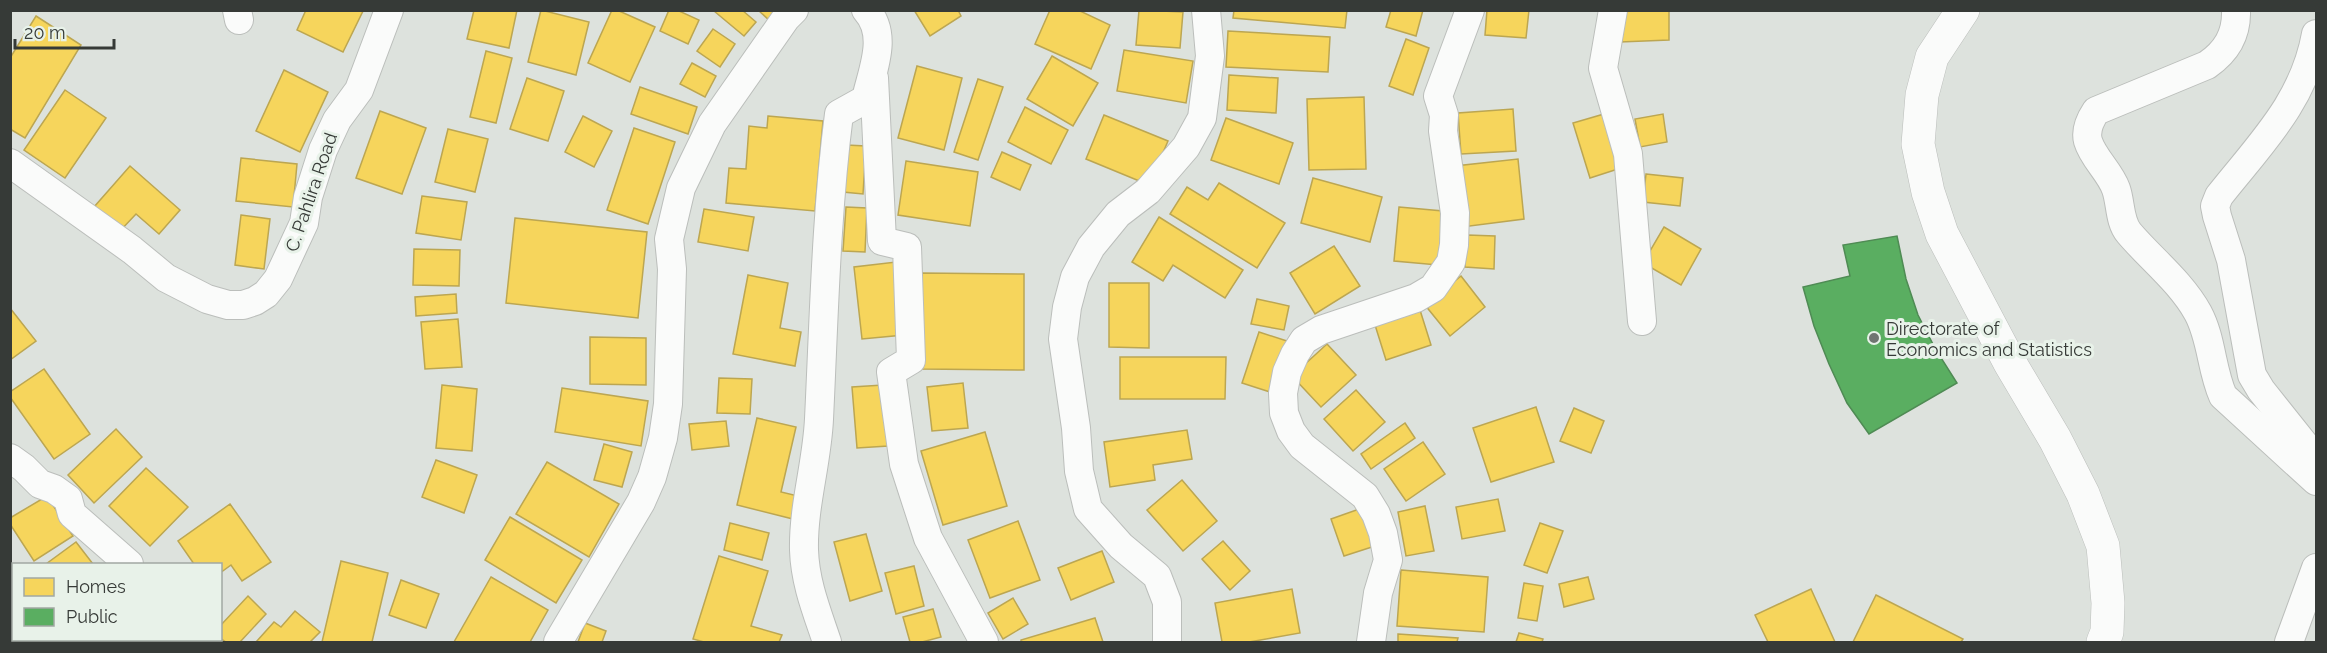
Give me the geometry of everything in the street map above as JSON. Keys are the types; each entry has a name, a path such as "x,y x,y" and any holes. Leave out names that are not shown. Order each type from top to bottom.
{"street":[{"name":"C. Pahlira Road","path":"10,163 132,250 166,278 207,299 228,305 243,305 255,301 266,294 278,279 304,223 308,197 323,150 337,120 358,90 389,10"},
{"path":"558,642 641,502 652,477 663,438 668,404 672,269 669,238 681,188 712,124 786,18 795,10"},
{"path":"827,642 815,610 804,550 808,499 819,423 830,190 839,114 866,99 879,44 875,24 866,10"},
{"path":"1167,642 1167,602 1157,576 1121,546 1088,509 1079,471 1076,428 1063,339 1067,307 1075,277 1091,248 1118,214 1148,191 1186,147 1202,118 1210,56 1206,10"},
{"path":"1371,642 1378,593 1388,560 1383,533 1376,514 1365,496 1302,446 1291,430 1284,412 1283,393 1287,372 1304,340 1321,330 1416,298 1433,288 1451,262 1455,213 1443,131 1444,115 1438,96 1470,10"},
{"path":"1613,10 1603,68 1628,154 1642,321"},
{"path":"1963,10 1932,57 1922,95 1918,144 1928,192 1942,234 2083,494 2103,546 2108,603 2107,632 2103,642"},
{"path":"2236,10 2236,26 2231,40 2217,58 2207,65 2096,111 2090,120 2088,141 2116,187 2121,218 2127,231 2182,290 2198,312 2207,334 2215,379 2223,396 2316,481"},
{"path":"2316,34 2306,75 2286,111 2219,196 2216,206 2231,260 2252,375 2316,459"},
{"path":"873,66 882,241 907,247 911,360 891,372 904,464 928,538 984,642"},
{"path":"10,458 40,484 54,489 68,499 72,514 128,563"},
{"path":"2289,642 2316,568"}],"building: Homes":[{"path":"306,10 363,11 343,52 297,30"},
{"path":"474,10 517,10 509,48 467,39"},
{"path":"541,10 589,22 576,75 528,62"},
{"path":"612,10 617,10 655,27 630,82 588,63"},
{"path":"669,10 677,10 699,20 688,44 660,31"},
{"path":"742,10 756,22 744,36 714,11"},
{"path":"758,10 776,10 769,20"},
{"path":"914,10 958,10 961,16 930,36"},
{"path":"1050,10 1078,10 1110,25 1091,69 1035,44"},
{"path":"1139,10 1183,12 1180,48 1136,45"},
{"path":"1234,10 1347,10 1345,28 1233,18"},
{"path":"1391,10 1423,10 1416,36 1386,27"},
{"path":"1487,10 1529,10 1526,38 1485,35"},
{"path":"1619,10 1669,10 1669,40 1620,42"},
{"path":"36,16 81,45 25,138 10,129 10,58"},
{"path":"713,29 735,44 720,67 697,51"},
{"path":"1228,31 1330,37 1328,72 1226,67"},
{"path":"1406,39 1429,48 1413,95 1389,86"},
{"path":"1124,50 1193,61 1186,103 1117,91"},
{"path":"486,51 512,58 496,123 470,117"},
{"path":"1052,56 1098,83 1073,126 1027,99"},
{"path":"692,63 716,76 705,97 680,84"},
{"path":"917,66 962,78 944,150 898,138"},
{"path":"284,70 328,92 300,152 256,131"},
{"path":"1229,75 1278,78 1276,113 1227,110"},
{"path":"527,78 564,91 548,141 510,129"},
{"path":"978,79 1003,87 978,160 954,152"},
{"path":"640,87 697,107 688,134 631,114"},
{"path":"65,90 106,118 65,178 24,150"},
{"path":"1364,97 1366,169 1309,170 1307,99"},
{"path":"1025,107 1068,130 1051,164 1008,142"},
{"path":"1513,109 1516,151 1461,154 1458,113"},
{"path":"380,111 426,128 402,194 356,178"},
{"path":"1604,114 1621,168 1590,178 1573,123"},
{"path":"1663,114 1667,142 1640,147 1635,119"},
{"path":"1104,115 1168,141 1149,185 1086,159"},
{"path":"583,116 612,131 594,167 565,152"},
{"path":"768,116 823,121 815,211 726,203 729,168 746,169 749,126 767,128"},
{"path":"1226,118 1293,143 1279,184 1211,160"},
{"path":"634,128 675,142 648,224 607,210"},
{"path":"448,129 488,139 475,192 435,182"},
{"path":"846,145 866,146 863,194 843,192"},
{"path":"1002,152 1031,165 1020,190 991,177"},
{"path":"241,158 297,164 293,207 236,201"},
{"path":"1518,159 1524,219 1462,227 1455,166"},
{"path":"906,161 978,172 970,226 898,215"},
{"path":"130,166 180,210 159,234 136,214 120,231 94,207"},
{"path":"1646,174 1683,178 1680,206 1643,202"},
{"path":"1313,178 1382,197 1370,242 1301,223"},
{"path":"1219,183 1285,223 1257,268 1170,214 1187,187 1208,200"},
{"path":"422,196 467,202 461,240 416,233"},
{"path":"846,207 867,208 865,252 843,251"},
{"path":"1399,207 1443,211 1438,265 1394,261"},
{"path":"704,209 754,217 748,251 698,242"},
{"path":"241,215 270,219 264,269 235,265"},
{"path":"1159,217 1243,270 1225,298 1173,265 1163,281 1132,262"},
{"path":"515,218 647,232 638,318 506,303"},
{"path":"1664,227 1701,249 1681,285 1643,263"},
{"path":"1467,235 1495,236 1494,269 1465,267"},
{"path":"1334,246 1360,286 1315,314 1290,273"},
{"path":"414,249 460,250 459,286 413,285"},
{"path":"896,262 904,335 862,339 854,267"},
{"path":"921,273 1024,274 1024,370 921,369"},
{"path":"748,275 788,283 780,328 801,332 795,366 733,354"},
{"path":"1461,276 1485,307 1450,336 1425,305"},
{"path":"1109,283 1149,283 1149,348 1109,347"},
{"path":"456,294 457,313 416,316 415,297"},
{"path":"1257,299 1289,306 1284,330 1251,324"},
{"path":"10,308 36,341 10,360"},
{"path":"1420,310 1431,345 1386,360 1375,325"},
{"path":"458,319 462,367 425,369 421,322"},
{"path":"1259,332 1287,341 1270,392 1242,383"},
{"path":"590,337 646,338 646,385 590,384"},
{"path":"1327,344 1356,375 1321,407 1292,376"},
{"path":"1120,357 1226,357 1225,399 1120,399"},
{"path":"44,369 90,434 54,459 10,397 10,392"},
{"path":"719,378 752,379 750,414 717,413"},
{"path":"963,383 968,428 932,431 927,387"},
{"path":"442,385 477,389 472,451 436,448"},
{"path":"883,385 888,446 857,448 852,387"},
{"path":"562,388 648,401 641,446 555,432"},
{"path":"1356,390 1385,422 1353,451 1324,419"},
{"path":"1536,407 1554,462 1491,482 1473,428"},
{"path":"1574,408 1604,421 1591,453 1560,441"},
{"path":"757,418 796,427 781,492 798,496 793,519 737,505"},
{"path":"726,421 729,446 692,450 689,424"},
{"path":"1405,423 1415,438 1371,469 1361,454"},
{"path":"116,429 142,457 94,503 68,475"},
{"path":"1187,430 1192,459 1153,465 1155,480 1110,487 1104,442"},
{"path":"985,432 1007,506 943,525 921,451"},
{"path":"1423,442 1445,474 1406,501 1384,469"},
{"path":"604,444 632,452 622,487 594,480"},
{"path":"436,460 477,475 464,513 422,497"},
{"path":"547,462 619,504 589,557 516,514"},
{"path":"146,468 188,507 150,546 109,506"},
{"path":"1182,480 1217,521 1183,551 1147,510"},
{"path":"47,496 73,536 34,561 10,524 10,518"},
{"path":"1498,499 1505,531 1462,539 1456,507"},
{"path":"230,504 271,562 242,581 231,565 222,572 222,563 193,563 178,541"},
{"path":"1425,506 1434,551 1406,556 1398,512"},
{"path":"1362,508 1375,546 1344,556 1331,519"},
{"path":"510,517 582,560 556,603 485,560"},
{"path":"1018,521 1040,580 990,598 968,540"},
{"path":"730,523 769,533 762,560 724,550"},
{"path":"1540,523 1563,531 1547,573 1524,565"},
{"path":"866,534 882,591 850,601 834,542"},
{"path":"1223,541 1250,571 1230,590 1202,559"},
{"path":"76,542 92,563 47,563"},
{"path":"1102,551 1114,582 1071,600 1058,568"},
{"path":"719,556 768,571 751,626 782,635 779,642 704,642 693,639"},
{"path":"341,561 388,573 372,642 322,642"},
{"path":"914,566 924,606 896,614 885,573"},
{"path":"1401,570 1488,577 1484,632 1397,626"},
{"path":"491,577 548,610 530,642 454,642"},
{"path":"1588,577 1594,599 1564,607 1559,584"},
{"path":"401,580 439,594 426,628 389,615"},
{"path":"1524,583 1543,586 1537,621 1518,618"},
{"path":"1292,589 1300,633 1249,642 1222,642 1215,603"},
{"path":"1811,589 1835,642 1768,642 1755,615"},
{"path":"1876,595 1963,639 1961,642 1853,642"},
{"path":"248,596 266,614 240,642 226,642 222,639 222,624"},
{"path":"1013,598 1028,624 1003,639 988,613"},
{"path":"933,609 941,637 922,642 910,642 903,617"},
{"path":"295,611 320,632 310,642 256,642 274,622 281,627"},
{"path":"1095,618 1103,642 1021,642 1021,640"},
{"path":"585,623 606,631 602,642 578,642"},
{"path":"1519,633 1543,639 1542,642 1516,642"},
{"path":"1398,634 1458,638 1457,642 1398,642"},
{"path":"77,641 106,641 104,642"}],"building: Public":[{"name":"Directorate of Economics and Statistics","path":"1897,236 1906,279 1918,315 1957,383 1869,434 1847,403 1829,364 1814,326 1803,287 1850,276 1843,245"}],"place":[{"name":"Directorate of Economics and Statistics","path":"1874,338"}]}
